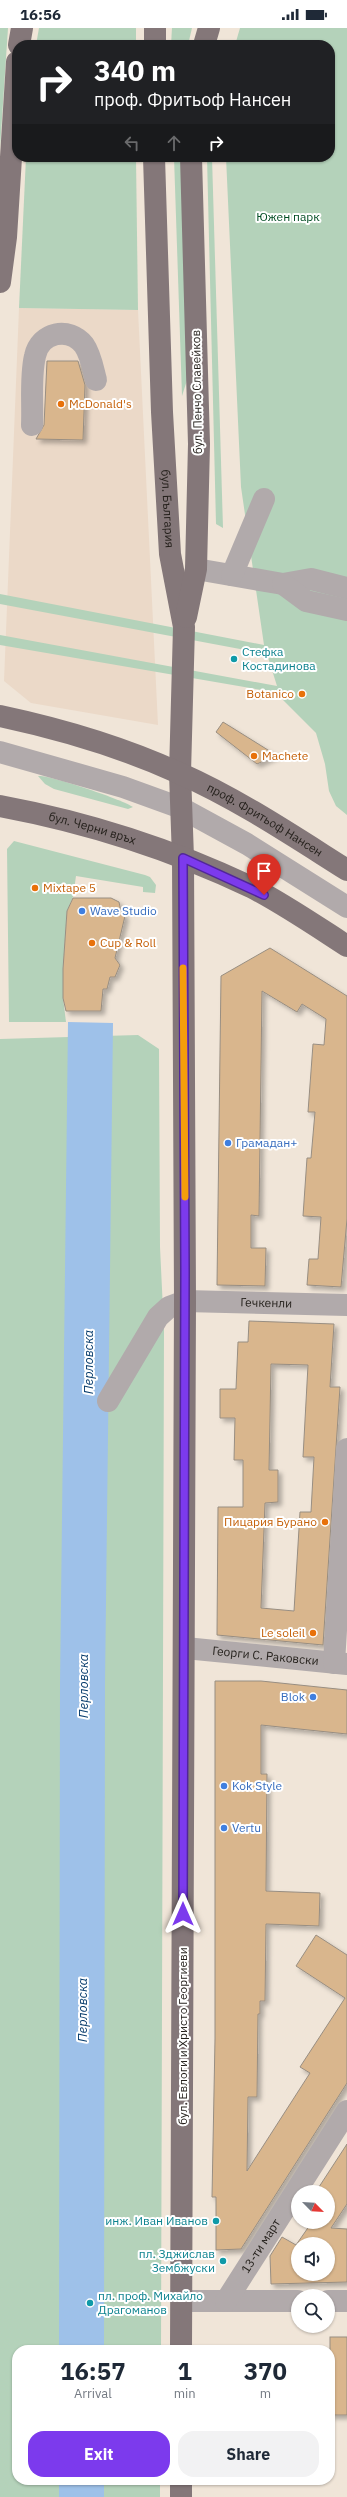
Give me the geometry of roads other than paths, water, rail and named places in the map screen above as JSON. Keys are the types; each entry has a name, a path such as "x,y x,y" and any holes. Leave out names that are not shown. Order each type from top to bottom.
{"main road":[{"path":"20,40 22,28"},
{"path":"155,28 155,40"},
{"path":"199,40 200,28"},
{"path":"205,40 209,28"},
{"path":"0,282 6,237 12,142"},
{"name":"бул. България","path":"154,162 162,412 170,554 184,627 180,773 183,858"},
{"name":"бул. Пенчо Славейков","path":"184,627 196,569 199,444 191,162"},
{"path":"0,716 78,736 135,755 180,773"},
{"name":"проф. Фритьоф Нансен","path":"180,773 248,809 347,870"},
{"name":"бул. Черни връх","path":"0,806 86,826 133,839 183,858"},
{"path":"183,858 252,888 347,946"},
{"name":"бул. Евлоги и Христо Георгиеви","path":"181,2345 185,1301 183,858"},
{"path":"181,2485 181,2497"}],"street":[{"path":"32,424 35,357 39,345 46,337 66,333 75,336 85,346 96,380"},
{"path":"232,575 264,499"},
{"path":"196,569 283,584 312,579 347,588"},
{"path":"283,584 306,601 347,610"},
{"path":"0,752 123,787 181,808 247,844 347,907"},
{"path":"108,1401 158,1317 170,1307 185,1301"},
{"name":"Гечкенли","path":"185,1301 347,1304"},
{"path":"340,1664 347,1449"},
{"name":"Георги С. Раковски","path":"184,1648 340,1664"},
{"name":"13-ти март","path":"226,2301 347,2111"},
{"path":"182,2301 291,2301"},
{"path":"335,2301 347,2301"}],"water":[{"name":"Перловска","path":"68,1022 113,1023 105,1684 104,2345 59,2345 60,1684"},
{"path":"59,2485 104,2485 104,2497 59,2497"}],"place":[{"name":"McDonald's","path":"61,404"},
{"name":"Стефка Костадинова","path":"234,659"},
{"name":"Botanico","path":"302,694"},
{"name":"Machete","path":"254,756"},
{"name":"Mixtape 5","path":"35,888"},
{"name":"Wave Studio","path":"82,911"},
{"name":"Cup & Roll","path":"92,943"},
{"name":"Грамадан+","path":"228,1143"},
{"name":"Пицария Бурано","path":"325,1522"},
{"name":"Le soleil","path":"313,1633"},
{"name":"Blok","path":"313,1697"},
{"name":"Kok Style","path":"224,1786"},
{"name":"Vertu","path":"224,1828"},
{"name":"инж. Иван Иванов","path":"216,2221"},
{"name":"пл. Зджислав Зембжуски","path":"223,2261"},
{"name":"пл. проф. Михайло Драгоманов","path":"90,2303"}],"park label":[{"name":"Южен парк","path":"288,217"}]}
